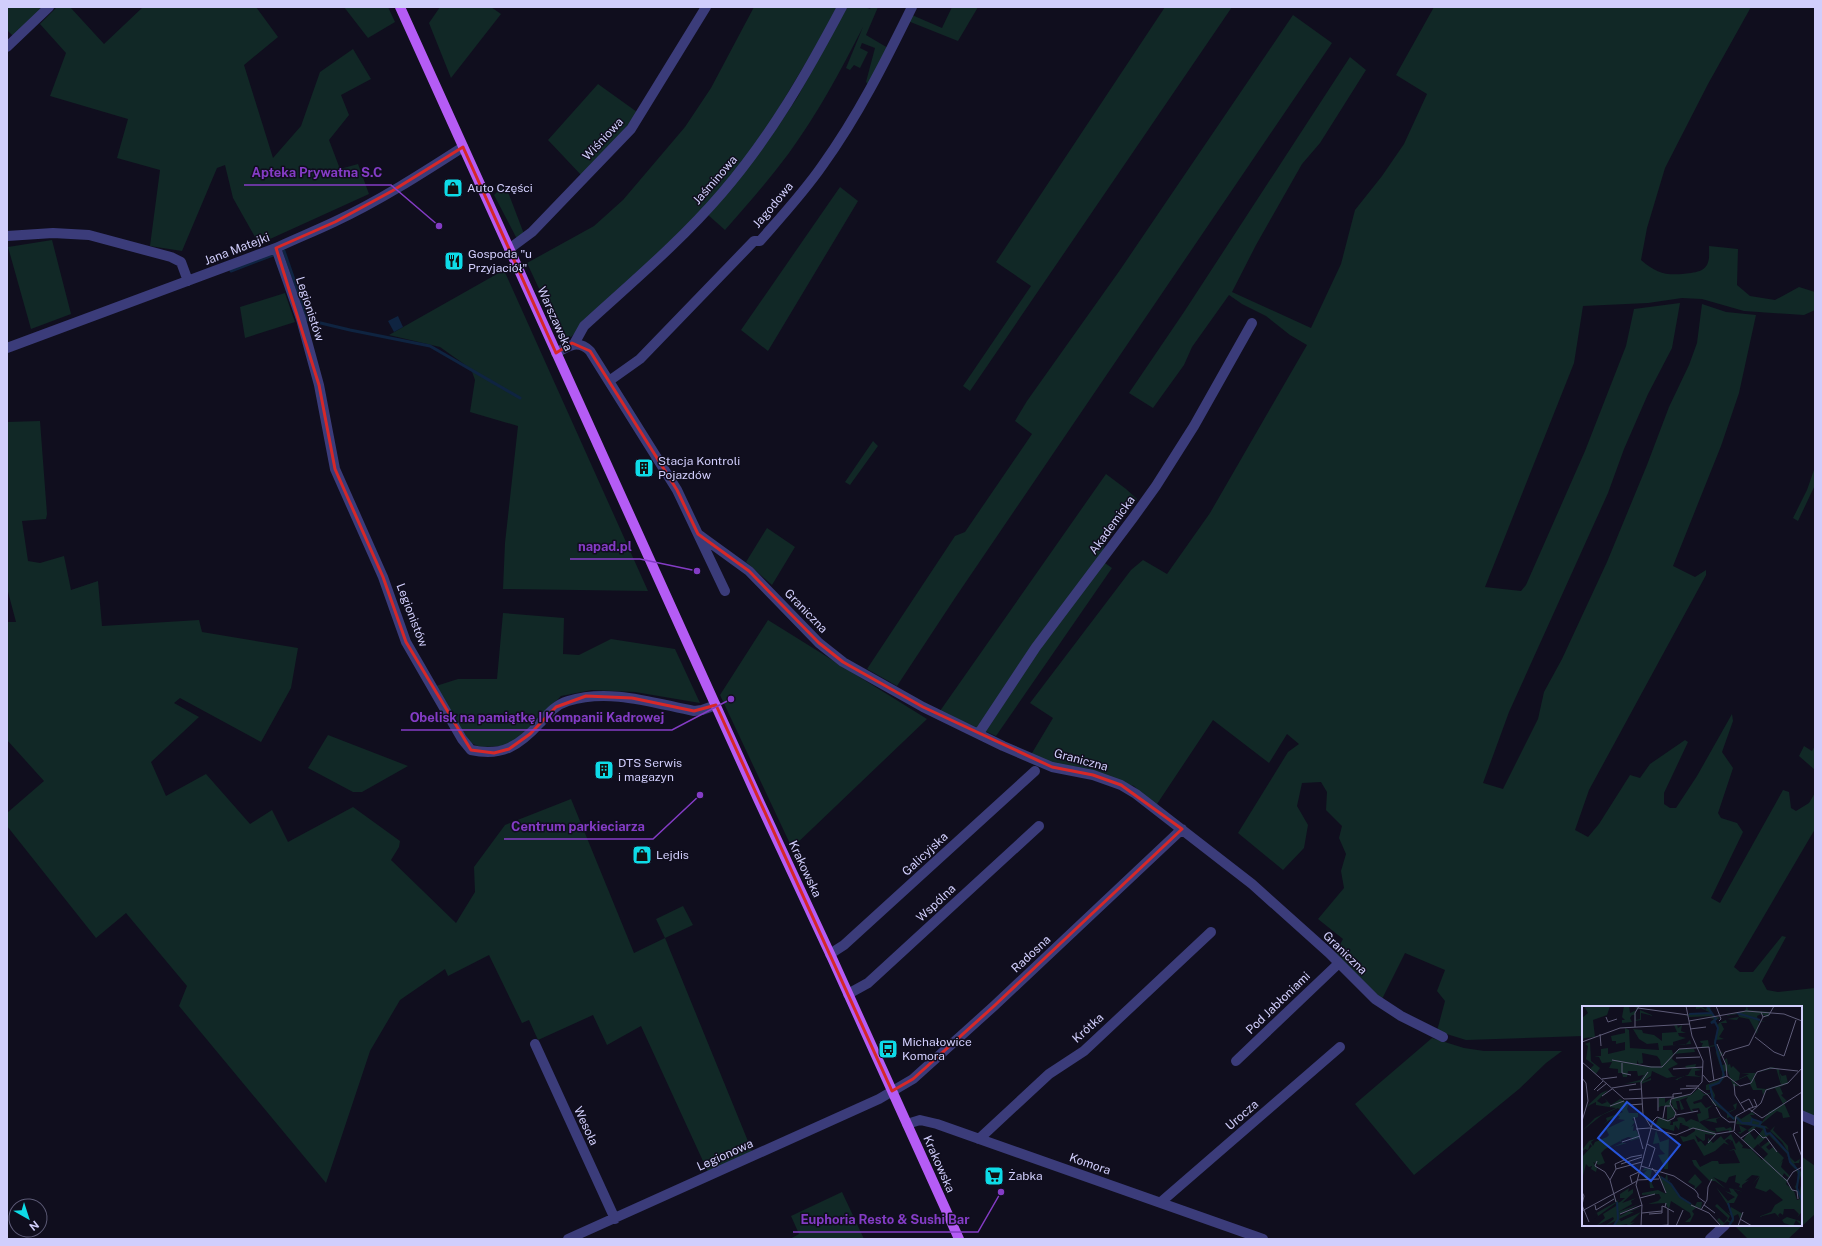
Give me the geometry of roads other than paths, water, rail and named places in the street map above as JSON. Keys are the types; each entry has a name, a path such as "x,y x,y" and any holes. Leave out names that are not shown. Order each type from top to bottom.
{"main road":[{"name":"Warszawska","path":"400,7 628,510"},
{"name":"Krakowska","path":"628,510 959,1239"}],"street":[{"path":"7,47 49,7"},
{"name":"Wiśniowa","path":"509,249 532,232 631,130 706,7"},
{"name":"Jaśminowa","path":"574,344 584,326 703,214 736,177 780,118 842,7"},
{"name":"Jagodowa","path":"609,382 640,359 754,241 760,241 808,185 822,166 874,85 912,7"},
{"name":"Jana Matejki","path":"7,348 276,248 335,222 387,194 463,147"},
{"path":"7,236 53,233 89,235 171,257 181,262 188,281"},
{"name":"Legionistów","path":"276,248 301,319 319,385 336,469 383,577 406,642 462,739 471,750 494,753 509,749 530,734 548,713 556,707 565,702 586,696 598,695 632,698 694,711 716,705"},
{"name":"Akademicka","path":"979,733 1036,648 1156,486 1194,426 1252,323"},
{"path":"556,353 574,344"},
{"name":"Graniczna","path":"574,344 583,345 590,351 677,490 725,591"},
{"name":"Graniczna","path":"698,534 749,571 819,643 843,662 923,706 1052,767 1093,775 1121,785 1136,794 1252,884 1375,998 1402,1016 1443,1037"},
{"name":"Galicyjska","path":"830,954 844,945 1035,771"},
{"name":"Wspólna","path":"848,994 868,984 1039,826"},
{"name":"Radosna","path":"892,1091 913,1078 994,1006 1182,829"},
{"name":"Krótka","path":"979,1139 1049,1074 1084,1051 1211,932"},
{"name":"Pod Jabłoniami","path":"1236,1061 1338,963"},
{"name":"Wesoła","path":"534,1044 615,1218"},
{"name":"Urocza","path":"1161,1202 1340,1047"},
{"name":"Legionowa","path":"568,1239 814,1128 892,1091"},
{"path":"1802,1115 1815,1121"},
{"name":"Komora","path":"907,1124 924,1120 1263,1239"},
{"path":"1710,1239 1724,1226"}],"water":[{"path":"398,316 403,327 394,332 388,321"}],"waterway":[{"path":"284,251 308,320 430,346 520,398"},
{"path":"231,271 273,255"}],"place":[{"name":"Auto Części","path":"453,188"},
{"name":"Apteka Prywatna S.C","path":"439,226"},
{"name":"Gospoda \"u Przyjaciół\"","path":"454,261"},
{"name":"Stacja Kontroli Pojazdów","path":"644,468"},
{"name":"napad.pl","path":"697,571"},
{"name":"Obelisk na pamiątkę I Kompanii Kadrowej","path":"731,699"},
{"name":"DTS Serwis i magazyn","path":"604,770"},
{"name":"Centrum parkieciarza","path":"700,795"},
{"name":"Lejdis","path":"642,855"},
{"name":"Michałowice Komora","path":"888,1049"},
{"name":"Żabka","path":"994,1176"},
{"name":"Euphoria Resto & Sushi Bar","path":"1001,1192"}]}
